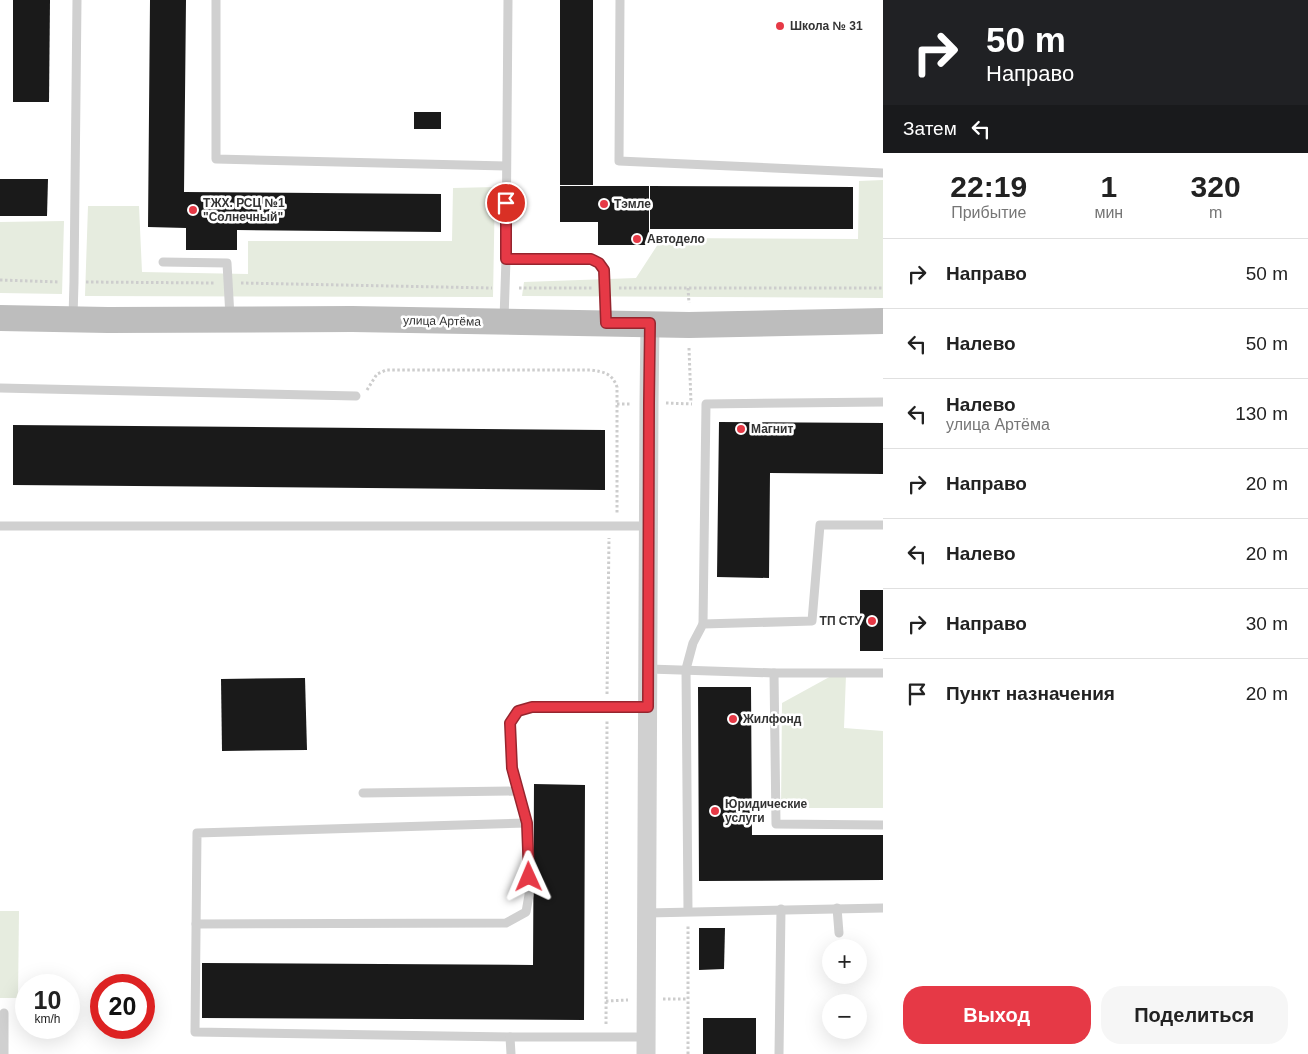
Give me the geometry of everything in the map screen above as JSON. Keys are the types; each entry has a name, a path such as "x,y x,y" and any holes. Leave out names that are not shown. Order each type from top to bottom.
{"main road":[{"name":"улица Артёма","path":"0,318 72,320 352,319 689,325 883,321"}],"street":[{"path":"646,1046 650,323"}],"lane":[{"path":"72,320 77,0"},
{"path":"216,0 216,159 506,166"},
{"path":"504,322 506,288 508,0"},
{"path":"620,0 619,161 883,172"},
{"path":"506,259 591,259 599,263 604,270 606,323"},
{"path":"163,262 227,263 230,319"},
{"path":"0,388 356,396"},
{"path":"688,911 686,669 692,643 703,624 706,404 883,402"},
{"path":"703,624 812,621 820,525 883,525"},
{"path":"0,526 649,526"},
{"path":"649,669 774,673 883,673"},
{"path":"774,673 776,824 883,825"},
{"path":"196,924 506,924 526,912 529,895 527,823 512,768 510,723 518,711 532,707 648,707"},
{"path":"364,794 518,791"},
{"path":"527,823 197,833 195,1032 606,1037 646,1046"},
{"path":"837,908 838,933"},
{"path":"647,913 883,908"},
{"path":"778,1054 781,909"},
{"path":"4,1013 4,1054"},
{"path":"510,1037 511,1054"}],"path":[{"path":"0,280 506,288 883,288"},
{"path":"688,288 689,303"},
{"path":"689,348 691,404"},
{"path":"356,396 364,393 370,387 377,374 386,370 591,370 606,372 614,379 617,386 617,511 609,535 606,1037"},
{"path":"658,403 706,404"},
{"path":"617,404 638,404"},
{"path":"688,911 688,1054"},
{"path":"655,1000 688,999"},
{"path":"606,1001 634,1000"}],"shaded area":[{"path":"883,180 883,298 522,296 524,282 636,278 662,238 858,239 859,181"},
{"path":"495,187 493,297 85,296 88,206 139,206 142,272 248,274 248,241 452,241 453,188"},
{"path":"64,221 62,294 0,293 0,222"},
{"path":"833,675 846,675 844,728 883,731 883,808 781,808 782,703"},
{"path":"0,911 19,911 18,974 15,974 15,998 0,998"}],"building":[{"path":"13,0 50,0 49,102 13,102"},
{"path":"150,0 186,0 184,192 441,194 441,232 237,230 237,250 186,250 186,228 148,227"},
{"path":"560,0 593,0 593,185 560,185"},
{"path":"414,112 441,112 441,129 414,129"},
{"path":"0,179 48,179 47,216 0,216"},
{"name":"Тэмле","path":"560,186 649,186 649,245 598,245 598,222 560,222"},
{"path":"650,186 853,187 853,229 650,229"},
{"path":"719,422 883,423 883,474 770,473 769,578 717,577"},
{"path":"13,425 605,430 605,490 13,485"},
{"name":"ТП СТУ","path":"860,590 883,590 883,651 860,651"},
{"path":"305,678 307,750 222,751 221,679"},
{"path":"698,687 751,687 752,835 883,835 883,880 699,881"},
{"path":"534,784 585,785 584,1020 202,1018 202,963 533,965"},
{"path":"699,928 725,928 724,969 699,970"},
{"path":"703,1018 756,1018 756,1054 703,1054"}],"place":[{"name":"Школа № 31","path":"780,26"},
{"name":"Тэмле","path":"604,204"},
{"name":"ТЖХ. РСЦ №1 \"Солнечный\"","path":"193,210"},
{"name":"Автодело","path":"637,239"},
{"name":"Магнит","path":"741,429"},
{"name":"ТП СТУ","path":"872,621"},
{"name":"Жилфонд","path":"733,719"},
{"name":"Юридические услуги","path":"715,811"}],"route":[{"path":"506,203 506,259 591,259 599,263 604,270 606,323 650,323 648,707 532,707 518,711 510,723 512,768 527,823 529,877"}]}
